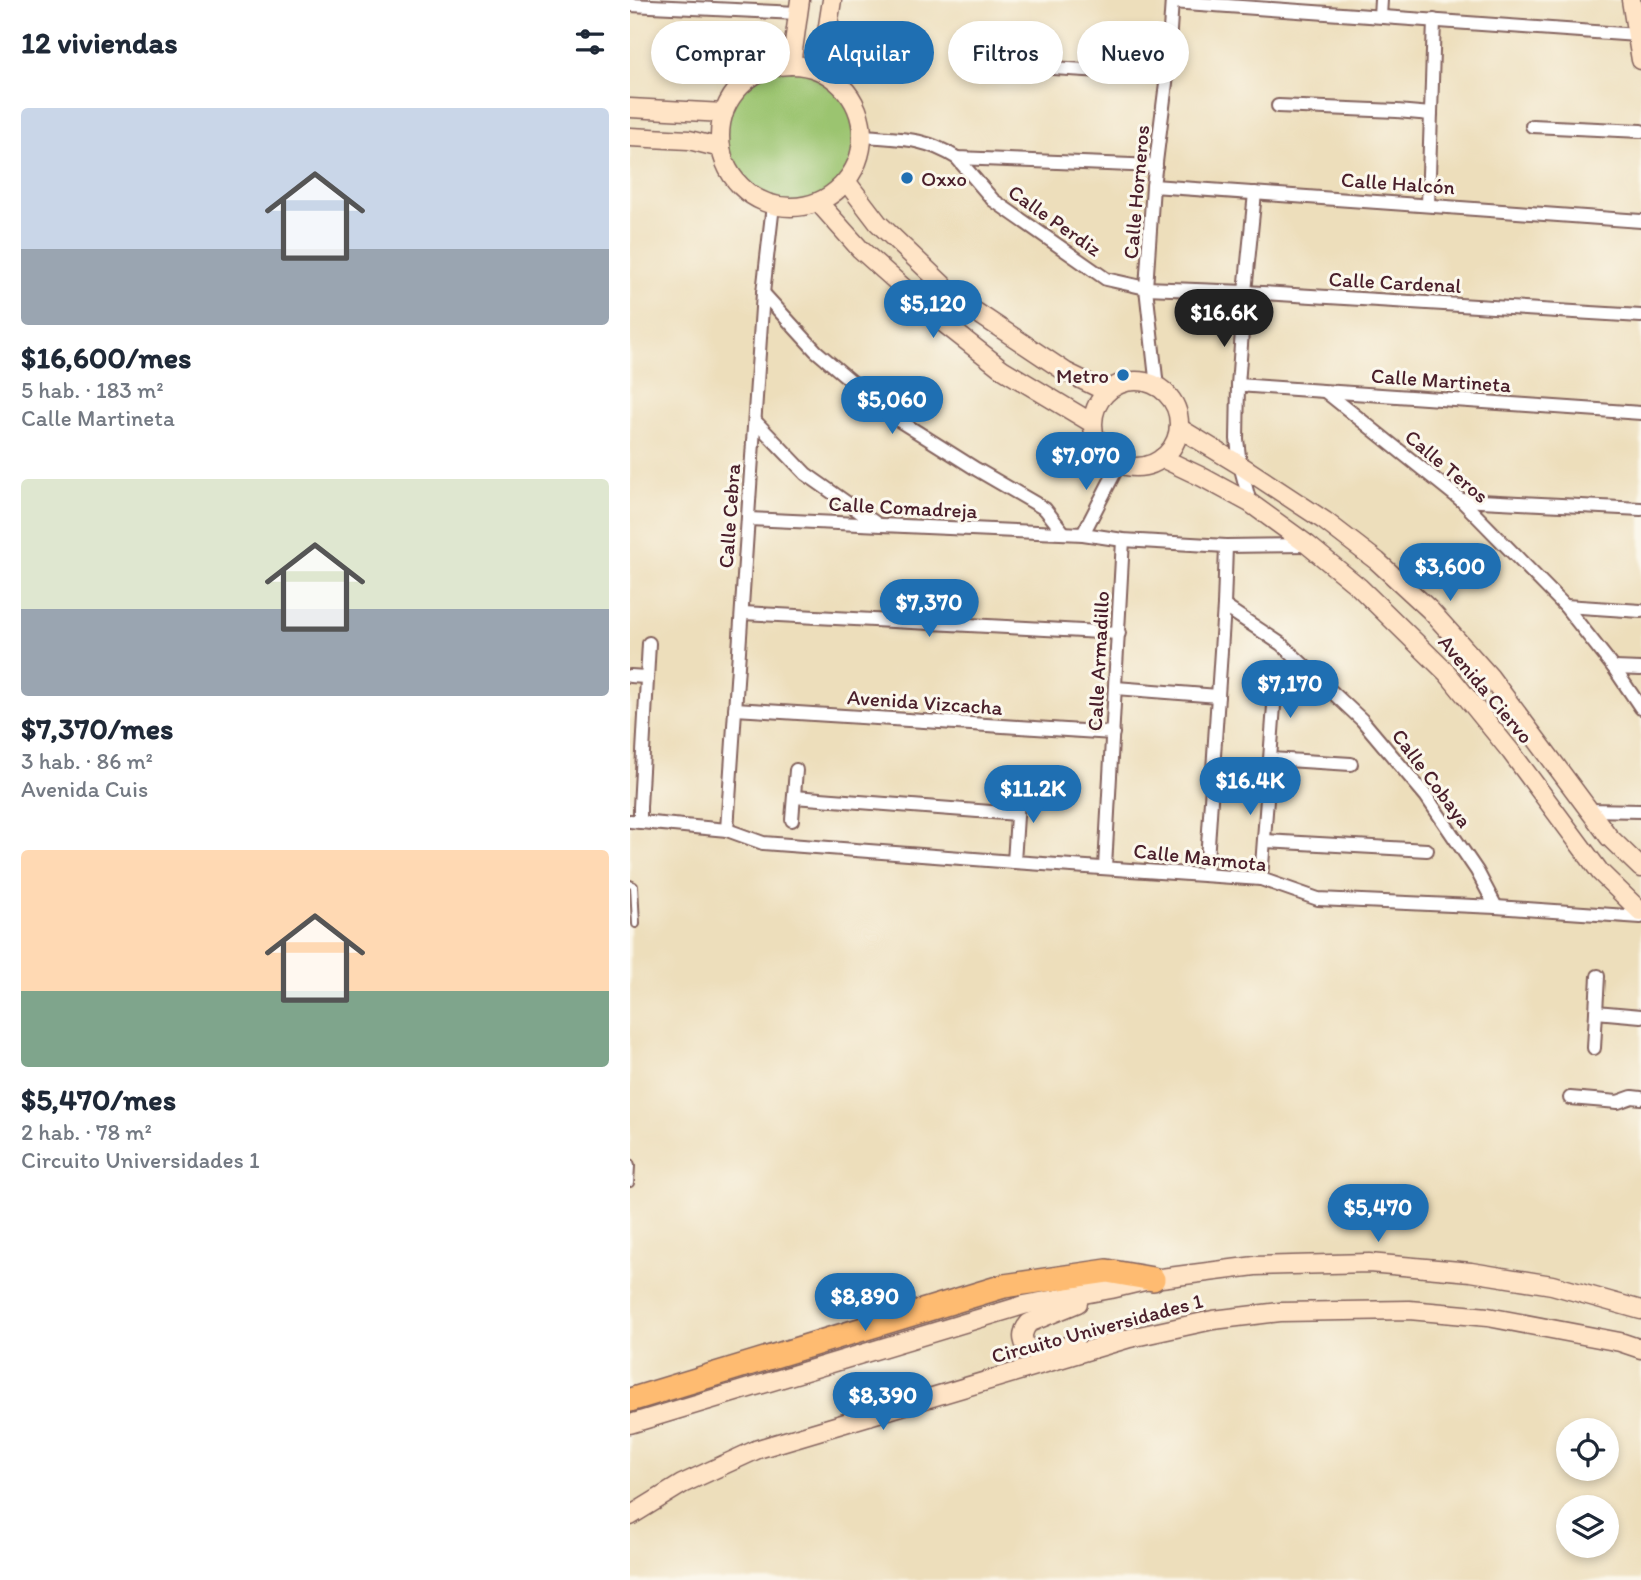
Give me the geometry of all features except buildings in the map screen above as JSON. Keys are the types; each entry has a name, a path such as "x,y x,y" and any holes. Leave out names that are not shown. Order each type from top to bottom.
{"highway":[{"path":"632,1396 1004,1286 1107,1271 1153,1279"}],"street":[{"path":"829,21 832,0"},
{"path":"1380,16 1381,0"},
{"path":"1631,0 1641,60"},
{"path":"1172,1 1637,35"},
{"name":"Calle Horneros","path":"1171,21 1172,1"},
{"path":"630,5 799,6 791,65"},
{"path":"1428,205 1434,20"},
{"path":"804,66 777,66 746,81 733,95 724,113 720,133 727,167 739,184 754,197 773,205 796,207 818,202 834,193 846,181 859,160 863,136 860,115 851,97 840,84"},
{"name":"Calle Horneros","path":"1157,387 1146,288 1153,186 1166,84"},
{"path":"1278,106 1431,114"},
{"path":"630,108 724,113"},
{"path":"1532,126 1641,131"},
{"path":"863,136 925,142 957,158 1156,166"},
{"path":"630,137 690,140 721,148"},
{"name":"Calle Perdiz","path":"957,158 993,200 1106,279 1146,288"},
{"path":"846,181 877,223 961,302 1066,372 1107,392"},
{"name":"Calle Halcón","path":"1153,186 1641,221"},
{"path":"1250,503 1240,466 1237,439 1238,385 1255,193"},
{"path":"818,202 860,249 941,321 1002,369 1092,423"},
{"name":"Calle Cebra","path":"727,830 763,293 773,205"},
{"name":"Calle Cardenal","path":"1146,288 1641,316"},
{"path":"763,293 816,351 895,418 1045,509 1064,533"},
{"path":"941,321 961,302"},
{"path":"1133,381 1157,387 1171,400 1177,413 1179,428 1173,445 1162,458 1149,465 1134,467 1119,464 1105,454 1095,440 1092,423 1096,406 1107,392 1119,384 1133,381"},
{"name":"Calle Martineta","path":"1238,385 1641,413"},
{"name":"Calle Teros","path":"1326,392 1461,500 1565,606 1614,668 1641,708"},
{"path":"755,421 806,474 877,525"},
{"name":"Avenida Ciervo","path":"1179,428 1325,521 1377,561 1430,610 1490,677 1609,837 1641,868"},
{"name":"Avenida Ciervo","path":"1162,458 1250,503 1308,545 1359,587 1447,673 1511,752 1600,872 1641,915"},
{"path":"1083,534 1119,464"},
{"path":"1461,500 1641,509"},
{"name":"Calle Comadreja","path":"748,519 1083,534 1123,540 1226,546 1308,545"},
{"name":"Calle Armadillo","path":"1105,867 1123,540"},
{"path":"1206,875 1226,546"},
{"name":"Calle Cobaya","path":"1224,606 1281,644 1362,720 1426,796 1476,871 1496,907"},
{"path":"1565,606 1641,611"},
{"path":"742,612 1119,633"},
{"path":"635,821 639,807 637,754 649,643"},
{"path":"1447,673 1468,650"},
{"path":"1614,668 1641,669"},
{"path":"630,676 646,677"},
{"path":"1261,878 1276,679"},
{"path":"1116,688 1218,696"},
{"name":"Avenida Vizcacha","path":"735,709 1113,733"},
{"path":"1271,759 1351,764"},
{"path":"792,820 796,770"},
{"path":"1014,862 1019,785"},
{"path":"794,797 1017,814"},
{"path":"1588,810 1641,811"},
{"name":"Calle Marmota","path":"635,821 727,830 763,843 1261,878 1318,899 1641,915"},
{"path":"1265,841 1427,850"},
{"path":"1594,1048 1598,976"},
{"path":"1596,1012 1641,1016"},
{"path":"1570,1098 1618,1102 1632,1097 1641,1098"},
{"name":"Circuito Universidades 1","path":"630,1424 1024,1305 1153,1279 1255,1266 1369,1263 1471,1272 1552,1285 1641,1310"},
{"path":"1111,1289 1029,1323 1024,1329 1024,1343 1028,1349 1034,1351 1130,1338"},
{"name":"Circuito Universidades 1","path":"630,1516 682,1484 758,1449 1130,1338 1213,1320 1280,1312 1409,1310 1489,1317 1620,1342 1641,1349"}],"lane":[{"path":"630,884 634,886 636,924"},
{"path":"630,1163 630,1183"}],"green space":[{"path":"790,66 804,67 804,84 839,84 850,97 860,121 860,149 850,173 830,193 806,203 778,203 754,193 734,173 724,149 724,121 734,97 745,84 790,84"}],"place":[{"name":"Oxxo","path":"907,178"},
{"name":"Metro","path":"1123,375"}]}
